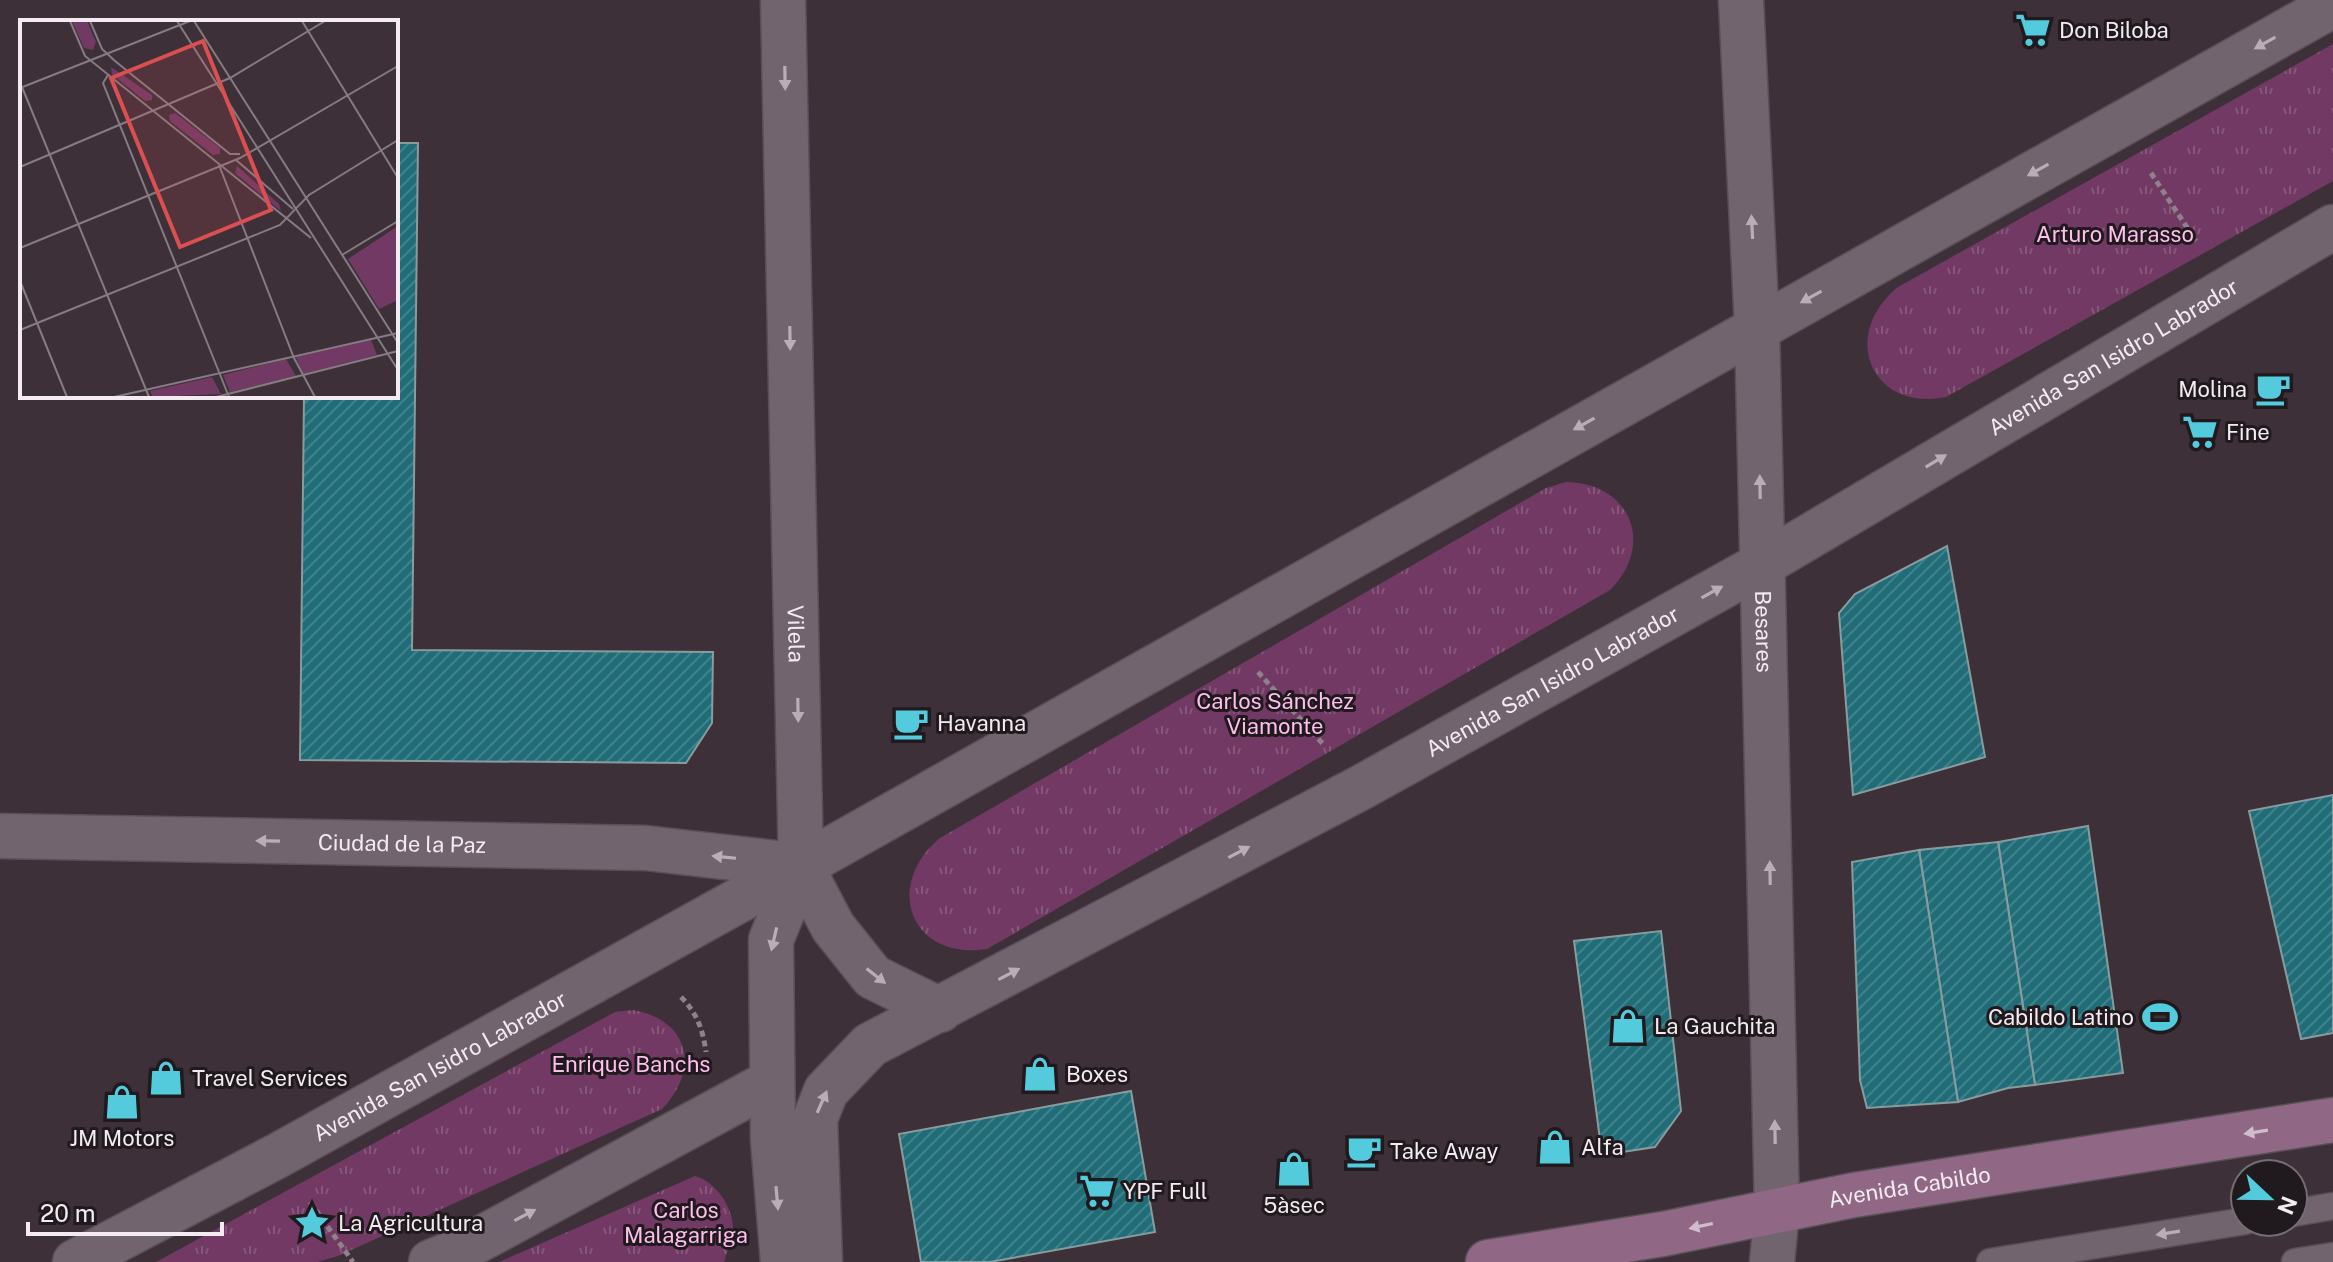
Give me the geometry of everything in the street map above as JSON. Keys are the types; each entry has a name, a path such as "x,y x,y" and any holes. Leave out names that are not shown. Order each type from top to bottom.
{"main road":[{"name":"Avenida Cabildo","path":"1488,1262 1663,1234 1854,1195 2333,1120"}],"street":[{"name":"Vilela","path":"783,0 801,866 771,940 771,1082 783,1262"},
{"name":"Besares","path":"1741,0 1757,327 1777,1210 1772,1262"},
{"name":"Avenida San Isidro Labrador","path":"75,1262 277,1156 801,866 2333,5"},
{"name":"Avenida San Isidro Labrador","path":"940,1010 1362,787 1761,565 2333,227"},
{"name":"Ciudad de la Paz","path":"0,836 646,848 801,866"},
{"path":"801,866 833,927 873,977 940,1010"},
{"path":"820,1262 815,1119 826,1091 870,1045 940,1010"},
{"path":"431,1262 458,1251 771,1082"}],"lane":[{"path":"2309,1210 2333,1206"},
{"path":"1990,1262 2229,1224"},
{"path":"2295,1262 2333,1256"}],"path":[{"path":"2120,125 2226,288"},
{"path":"1220,629 1362,787"},
{"path":"652,948 675,991 691,1007 703,1031 717,1111"},
{"path":"277,1156 353,1262"}],"green space":[{"name":"Arturo Marasso","path":"2333,44 2333,181 1946,397 1920,399 1899,393 1882,381 1872,366 1867,347 1870,327 1880,306 1898,287"},
{"name":"Carlos Sánchez Viamonte","path":"1566,482 1588,485 1606,493 1620,504 1629,519 1633,536 1632,554 1624,572 1610,590 987,949 961,950 939,943 923,932 913,916 910,897 912,877 922,857 940,838 1546,488"},
{"name":"Enrique Banchs","path":"633,1010 667,1024 677,1035 683,1049 685,1063 682,1078 662,1109 338,1256 317,1262 156,1262 615,1012"},
{"name":"Carlos Malagarriga","path":"695,1176 716,1189 730,1213 733,1230 724,1262 499,1262"}],"building":[{"path":"398,143 418,143 412,650 713,652 712,723 686,763 300,760 304,398 398,398"},
{"path":"1947,546 1985,757 1853,795 1839,613 1855,594"},
{"path":"2333,795 2333,1033 2301,1039 2249,811"},
{"path":"2088,826 2123,1073 2035,1085 1998,842"},
{"path":"1998,842 2035,1085 2008,1088 1958,1102 1919,850"},
{"path":"1919,850 1958,1102 1867,1108 1860,1080 1852,862"},
{"name":"La Gauchita","path":"1661,931 1681,1111 1655,1147 1602,1155 1574,941"},
{"path":"1131,1091 1155,1232 990,1262 921,1262 899,1134"}],"place":[{"name":"Don Biloba","path":"2033,30"},
{"name":"Molina","path":"2273,389"},
{"name":"Fine","path":"2200,432"},
{"name":"Havanna","path":"911,723"},
{"name":"Cabildo Latino","path":"2160,1017"},
{"name":"La Gauchita","path":"1628,1026"},
{"name":"Boxes","path":"1040,1074"},
{"name":"Travel Services","path":"166,1078"},
{"name":"JM Motors","path":"122,1102"},
{"name":"Alfa","path":"1555,1147"},
{"name":"Take Away","path":"1364,1151"},
{"name":"5àsec","path":"1294,1169"},
{"name":"YPF Full","path":"1097,1191"},
{"name":"La Agricultura","path":"312,1223"}]}
